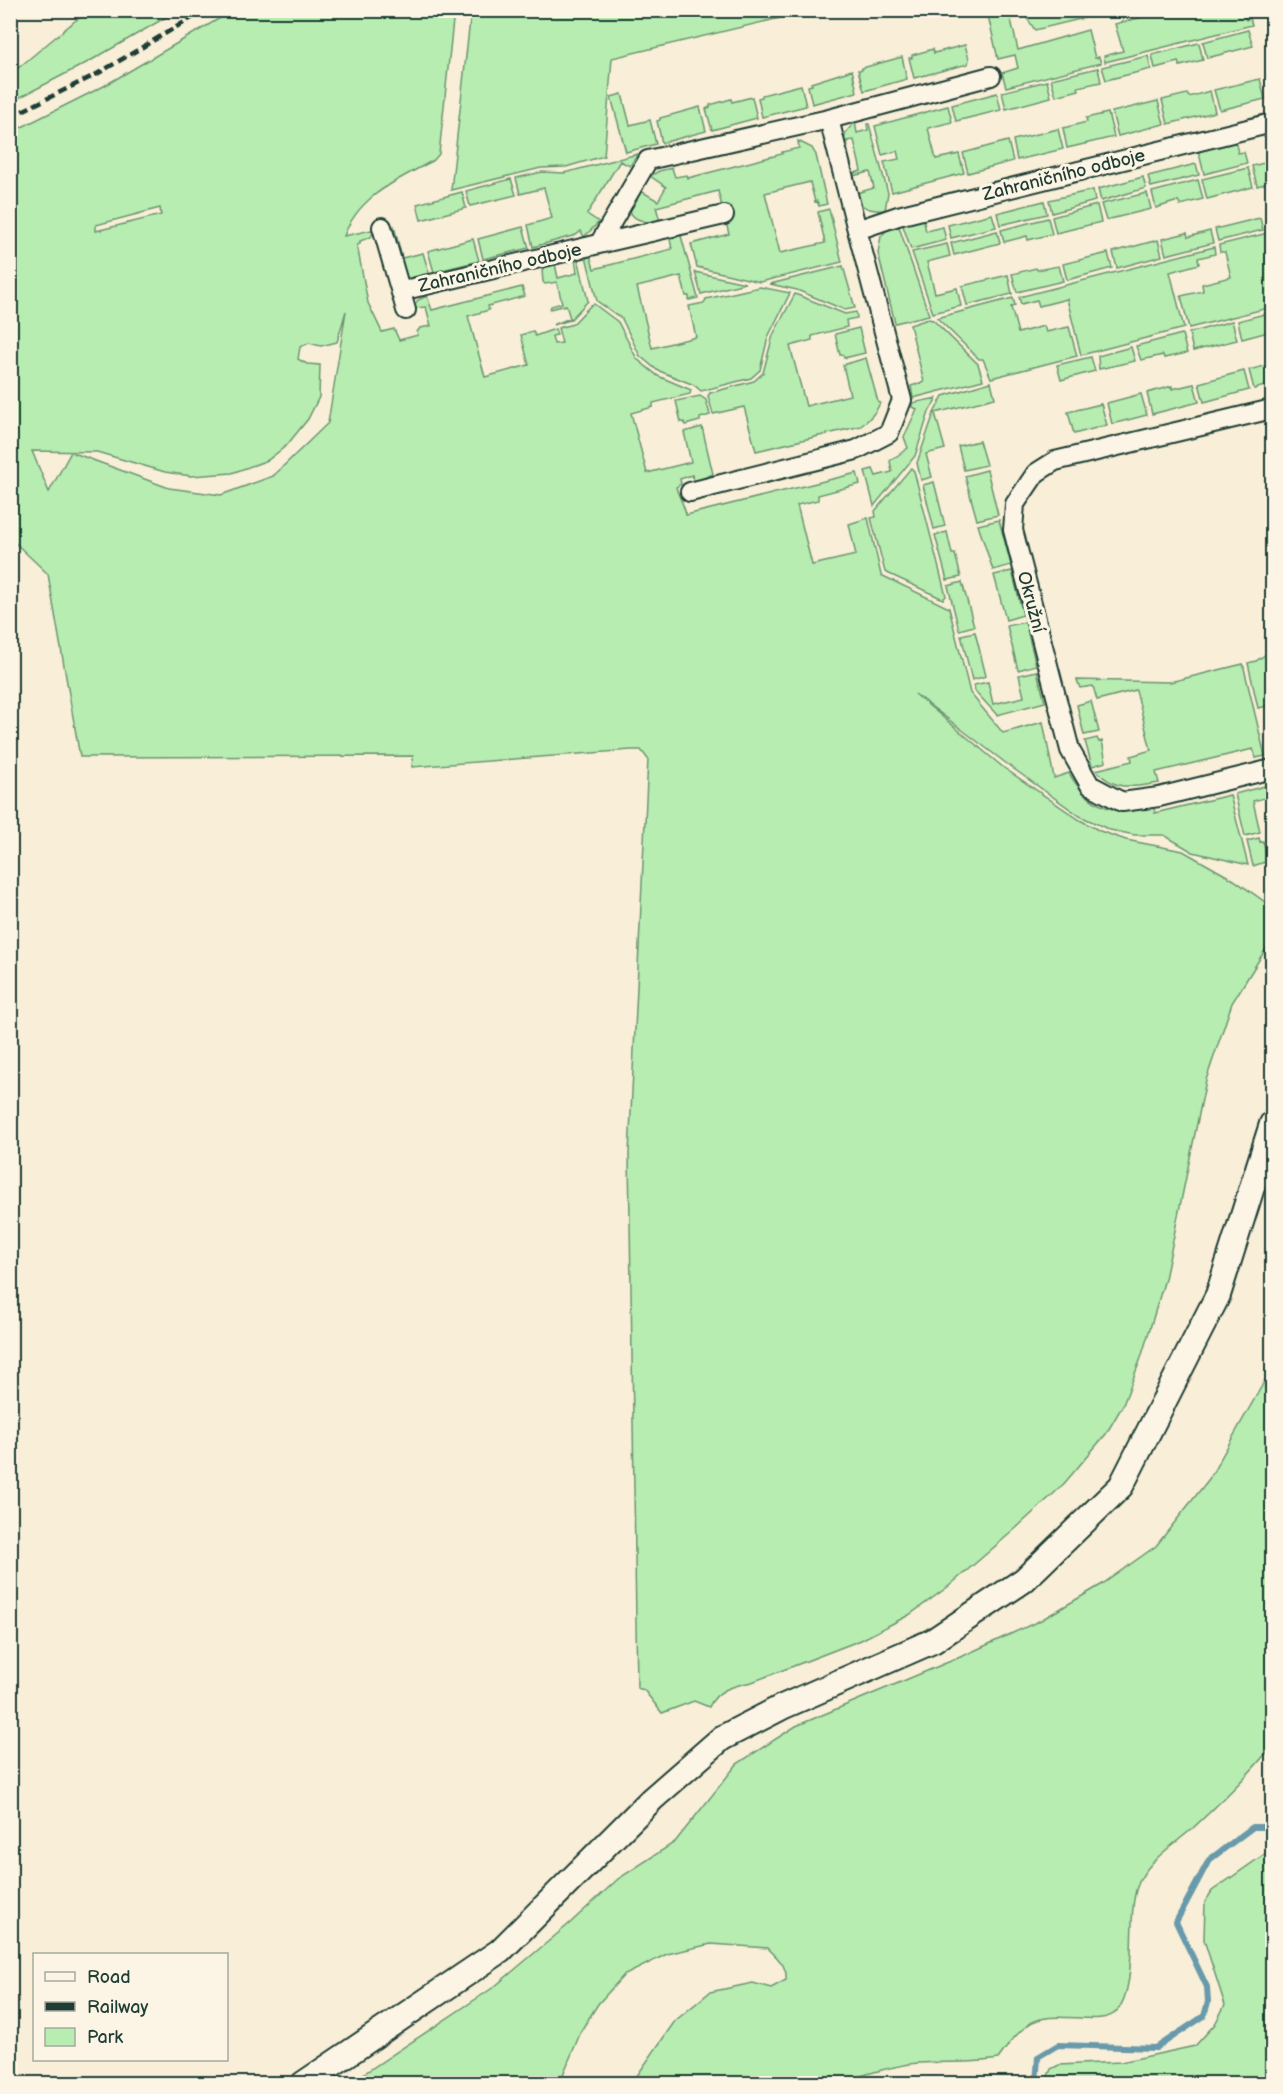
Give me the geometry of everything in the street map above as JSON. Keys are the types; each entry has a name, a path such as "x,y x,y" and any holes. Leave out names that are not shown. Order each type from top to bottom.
{"main road":[{"path":"303,2084 500,1951 652,1799 722,1738 782,1707 933,1641 1024,1580 1121,1486 1218,1295 1272,1124"}],"street":[{"name":"Zahraničního odboje","path":"599,244 648,160 829,120 991,76"},
{"path":"690,492 856,450 889,433 902,400 829,120"},
{"name":"Zahraničního odboje","path":"857,230 898,216 1272,123"},
{"name":"Zahraničního odboje","path":"401,291 724,215"},
{"path":"382,227 406,310"},
{"name":"Okružní","path":"1272,409 1055,461 1035,473 1016,504 1012,530 1070,750 1090,785 1122,802 1159,797 1272,769"}],"green space":[{"path":"92,10 177,11 90,61 11,102 11,74 76,20"},
{"path":"471,10 809,11 612,58 604,156 566,167 541,168 451,190"},
{"path":"232,11 454,11 439,154 434,160 394,182 370,199 359,210 344,236 371,230 373,233 371,237 360,241 357,245 368,303 382,332 394,329 399,340 418,335 420,328 431,326 426,307 415,308 413,306 418,300 427,296 432,310 522,287 525,296 488,306 489,310 468,316 485,377 529,365 521,335 533,331 535,336 555,329 557,335 552,336 554,344 562,343 558,328 573,324 594,304 618,322 637,359 658,376 691,390 690,394 653,403 653,407 631,413 647,473 691,462 684,432 702,427 713,474 694,482 692,475 680,479 681,484 676,487 686,515 857,473 860,484 818,495 818,500 797,505 812,565 856,555 849,524 868,518 881,575 949,608 970,693 1003,733 1043,722 1054,778 1069,773 1086,795 1105,807 1127,811 1154,808 1155,813 1230,795 1248,865 1193,852 1164,835 1135,835 1110,830 1080,816 915,694 1004,768 1080,820 1100,831 1126,840 1183,851 1234,880 1272,907 1272,939 1232,1003 1206,1080 1165,1279 1141,1358 1123,1405 1106,1434 1062,1486 949,1586 909,1615 861,1640 752,1682 726,1689 716,1696 709,1707 694,1701 662,1713 644,1690 637,1688 629,1154 648,759 641,750 412,767 413,756 80,757 48,574 11,539 10,133 104,86","holes":["160,208 161,215 96,231 96,225","346,311 328,423 273,476 221,495 169,488 71,452 49,492 32,451 97,452 165,472 191,476 232,473 268,460 287,445 308,419 319,397 320,365 307,364 298,359 300,347 309,343 321,346 337,342"]},
{"path":"987,11 1009,11 1018,50 1088,30 1095,58 1099,57 1101,63 1006,87 1002,73 1018,68 1015,55 998,59"},
{"path":"1022,11 1113,11 1035,30"},
{"path":"1166,11 1243,11 1246,20 1250,18 1252,25 1105,62 1104,56 1123,51 1115,24"},
{"path":"1248,30 1253,46 1207,58 1203,42"},
{"path":"1199,43 1203,60 1180,66 1178,62 1155,68 1152,55"},
{"path":"965,45 968,64 914,78 909,58 912,58 912,55 933,49 934,53"},
{"path":"1148,56 1151,69 1106,80 1102,67"},
{"path":"902,57 907,79 864,91 858,70"},
{"path":"1098,68 1101,82 1078,87 1079,90 1056,96 1051,79"},
{"path":"852,70 857,92 812,104 808,86 812,85 811,83"},
{"path":"1260,79 1265,99 1220,110 1214,90"},
{"path":"1047,81 1051,97 1006,109 1002,92"},
{"path":"801,85 806,106 762,117 758,98"},
{"path":"1210,91 1215,112 1168,124 1162,100 1187,94 1189,97"},
{"path":"997,93 1001,110 956,121 952,105"},
{"path":"622,94 630,125 650,120 656,144 626,152 611,97"},
{"path":"752,97 757,118 712,130 706,109 710,105 731,99 732,102"},
{"path":"1158,101 1164,124 1118,136 1112,112"},
{"path":"948,106 952,122 928,128 936,159 959,154 964,173 892,192 884,162 899,159 897,151 882,155 875,126"},
{"path":"700,107 706,131 662,143 657,121 660,118"},
{"path":"1108,113 1114,137 1067,148 1063,128 1087,122 1086,118"},
{"path":"855,122 857,133 868,130 867,124 869,124 888,193 885,210 866,208 853,194 874,188 870,172 848,177 848,175 861,171 854,140 847,141 848,147 842,148 846,132"},
{"path":"1058,129 1063,149 1017,160 1013,140"},
{"path":"1235,140 1238,153 1244,152 1247,163 1204,174 1198,149"},
{"path":"798,141 812,148 816,155 827,204 819,206 817,201 815,202 810,182 765,193 780,253 825,243 818,212 829,209 842,262 760,282 697,267 691,244 729,234 718,191 656,207 660,221 643,221 631,213 631,201 642,184 644,186 641,191 658,201 666,187 650,176 659,171 672,168 675,177 687,175 688,178 782,154 782,152 799,148"},
{"path":"1008,141 1013,161 968,173 963,153"},
{"path":"638,154 630,166 620,161 587,214 599,222 584,237 581,231 576,235 533,247 528,225 552,218 544,188 520,194 516,178 542,172 564,173"},
{"path":"1272,161 1272,182 1257,186 1252,166"},
{"path":"1196,164 1199,175 1151,187 1148,176"},
{"path":"1248,168 1253,187 1207,199 1202,179"},
{"path":"1143,177 1146,188 1101,201 1098,189"},
{"path":"511,179 516,195 470,206 466,191"},
{"path":"1198,180 1203,199 1180,205 1178,201 1156,208 1152,192"},
{"path":"1093,190 1095,201 1052,213 1049,200"},
{"path":"462,192 466,208 421,220 417,204"},
{"path":"1147,193 1151,209 1106,220 1101,204"},
{"path":"1044,201 1047,214 1000,225 997,213"},
{"path":"1097,205 1101,222 1056,233 1052,217"},
{"path":"992,214 996,227 951,238 948,225"},
{"path":"923,218 926,231 943,227 946,240 911,249 902,223"},
{"path":"1048,218 1052,234 1028,240 1027,236 1004,242 1001,230"},
{"path":"1260,218 1263,230 1218,241 1215,229"},
{"path":"898,224 929,315 895,323 878,253 881,236 890,227"},
{"path":"394,226 402,258 423,253 429,273 405,279 391,228"},
{"path":"523,227 529,248 483,259 478,239"},
{"path":"997,231 1000,243 954,255 951,243"},
{"path":"1210,231 1213,243 1166,255 1162,239 1187,233 1188,237"},
{"path":"680,232 698,298 689,300 681,276 637,287 652,348 696,337 689,306 704,303 706,299 760,287 790,293 768,337 760,370 751,378 701,391 694,385 657,370 640,356 622,319 597,301 586,256 590,255 594,269 672,249 669,234"},
{"path":"1272,232 1272,307 1189,328 1181,296 1203,291 1202,284 1231,277 1225,252 1220,252 1219,245"},
{"path":"473,239 479,261 434,272 428,251"},
{"path":"1158,240 1162,256 1117,268 1113,252"},
{"path":"947,244 950,256 927,262 935,293 957,288 961,306 933,313 912,252"},
{"path":"1214,247 1215,254 1198,258 1199,264 1170,272 1184,328 1081,355 1067,299 1039,306 1037,300 1021,304 1019,297"},
{"path":"1108,253 1112,268 1067,280 1063,264"},
{"path":"575,258 578,258 588,301 570,320 553,325 570,318 566,305 550,309 551,306 562,303 557,282 545,284 542,270 546,266 555,264 558,278 577,273"},
{"path":"843,266 855,308 845,310 797,290 770,284"},
{"path":"1059,266 1063,281 1017,292 1012,274 1036,268 1037,270"},
{"path":"695,272 745,283 701,294"},
{"path":"1008,275 1012,294 967,305 962,286"},
{"path":"795,294 845,314 856,312 857,318 846,320 847,327 812,336 812,340 790,346 806,406 850,395 843,365 866,358 880,403 877,410 861,426 756,451 744,407 713,414 708,396 710,393 754,381 763,373 773,335"},
{"path":"1013,298 1015,305 1011,307 1018,333 1044,326 1046,332 1069,327 1077,356 991,378 983,359 979,359 937,318"},
{"path":"1272,312 1272,331 1242,339 1238,321"},
{"path":"928,319 933,320 978,364 983,380 913,398 911,386 924,382 910,325"},
{"path":"1232,321 1237,340 1193,351 1189,333"},
{"path":"859,328 865,353 844,358 840,355 835,334"},
{"path":"1182,334 1187,353 1141,360 1136,346"},
{"path":"1131,347 1135,361 1099,369 1098,356"},
{"path":"1091,357 1095,371 1061,380 1057,365"},
{"path":"1272,364 1272,384 1254,389 1249,370"},
{"path":"1244,371 1249,390 1204,402 1199,383"},
{"path":"991,382 995,398 935,413 945,449 926,454 932,477 921,480 917,463 934,413 943,396"},
{"path":"1194,384 1199,402 1152,414 1147,393 1172,386 1172,389"},
{"path":"1141,394 1147,415 1112,424 1107,403"},
{"path":"700,396 706,400 710,415 700,418 700,421 685,425 681,422 676,401"},
{"path":"937,398 929,412 915,456 874,506 865,471 873,469 876,476 892,472 890,461 908,448 904,437 917,409 912,407 912,403"},
{"path":"1101,404 1107,425 1074,434 1068,412"},
{"path":"979,441 986,465 964,470 958,446"},
{"path":"911,468 914,471 946,596 943,599 885,572 871,518 876,517 875,511"},
{"path":"987,470 998,515 977,520 965,476"},
{"path":"934,482 945,526 934,529 923,485"},
{"path":"999,520 1011,565 993,570 978,525"},
{"path":"947,532 961,577 947,580 935,535"},
{"path":"1012,571 1023,615 1006,620 994,575"},
{"path":"962,582 974,626 959,630 948,586"},
{"path":"1025,622 1036,665 1018,670 1007,626"},
{"path":"975,632 986,676 972,680 961,635"},
{"path":"1272,650 1272,673 1266,675 1272,705 1258,708 1248,663 1256,661"},
{"path":"1243,664 1265,756 1256,758 1253,749 1156,772 1159,783 1132,786 1110,782 1096,770 1132,761 1131,756 1151,750 1136,690 1097,700 1093,686 1080,688 1077,680 1170,682"},
{"path":"1037,671 1045,702 997,715 975,691 974,685 988,682 993,704 1024,697 1019,675"},
{"path":"1091,701 1099,732 1084,735 1077,705"},
{"path":"1097,738 1099,742 1102,741 1106,762 1092,766 1085,741"},
{"path":"1272,784 1272,796 1253,801 1260,832 1245,836 1235,794"},
{"path":"1259,838 1260,842 1263,841 1268,861 1253,866 1247,841"},
{"path":"1272,1368 1272,1746 1193,1828 1154,1861 1141,1878 1134,1900 1127,1987 1123,2001 1116,2012 1099,2018 1062,2017 1038,2020 1019,2032 998,2059 909,2064 841,2083 632,2083 675,2021 710,1992 753,1983 771,1988 786,1980 784,1966 768,1948 711,1944 667,1954 623,1976 598,2004 582,2029 562,2077 553,2083 350,2083 494,1987 618,1879 675,1842 737,1764 796,1726 965,1655 1041,1620 1101,1585 1156,1546 1209,1479"},
{"path":"1272,1849 1272,2083 1045,2083 1051,2069 1059,2065 1121,2062 1195,2046 1215,2024 1225,2005 1204,1940 1205,1902 1212,1891"}],"waterway":[{"path":"1036,2084 1038,2057 1058,2045 1156,2048 1204,2016 1208,2002 1207,1987 1176,1922 1209,1860 1253,1827 1272,1827"}],"railway":[{"path":"10,117 97,74 205,10"}]}
